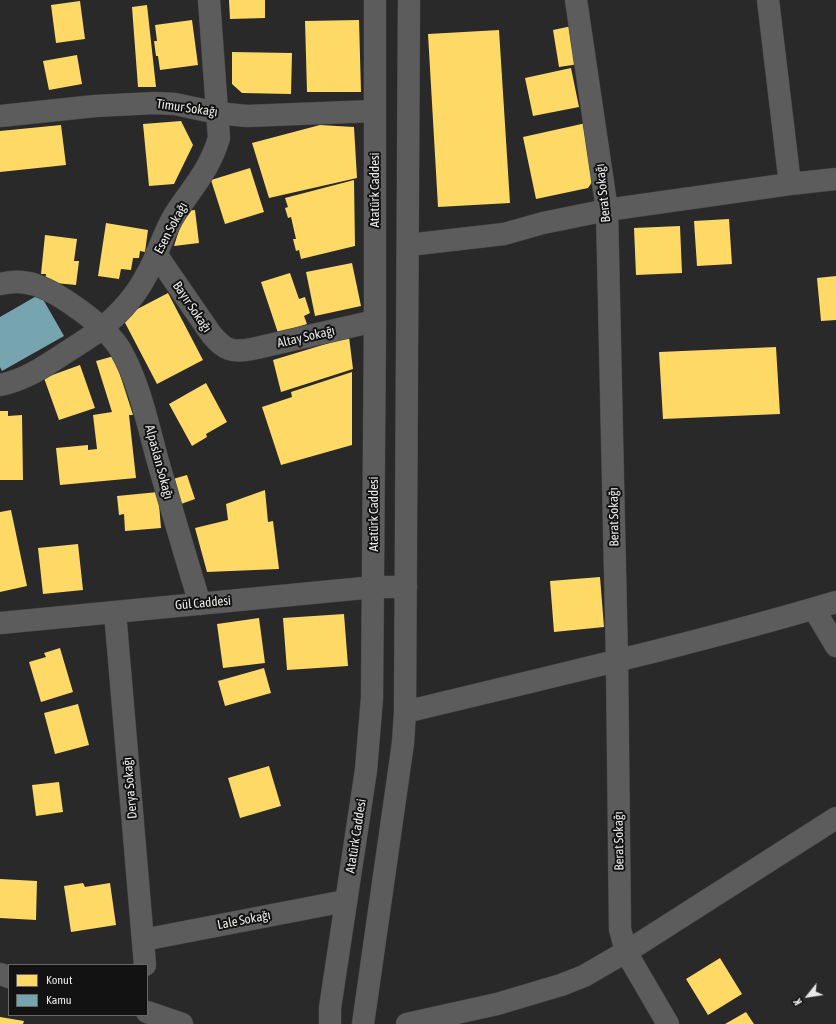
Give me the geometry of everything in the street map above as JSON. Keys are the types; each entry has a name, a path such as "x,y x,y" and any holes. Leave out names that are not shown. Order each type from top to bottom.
{"street":[{"name":"Esen Sokağı","path":"0,385 25,378 102,328 135,293 147,274 175,214 209,165 219,138 209,0"},
{"name":"Atatürk Caddesi","path":"330,1024 330,1008 366,770 371,725 374,587 374,0"},
{"path":"363,1024 402,751 405,712 409,0"},
{"name":"Berat Sokağı","path":"576,0 607,210 617,660 620,929 626,952 668,1024"},
{"path":"768,0 790,184"},
{"name":"Timur Sokağı","path":"0,116 95,106 155,103 176,104 217,113 247,116 374,111"},
{"path":"408,245 504,234 544,223 607,210 790,184 836,179"},
{"name":"Bayır Sokağı","path":"156,254 211,334 220,344 226,348 236,351"},
{"name":"Alpaslan Sokağı","path":"0,284 20,282 41,287 51,292 73,306 102,328 120,349 131,371 146,414 176,526 200,604"},
{"name":"Altay Sokağı","path":"236,351 252,349 375,321"},
{"name":"Gül Caddesi","path":"0,623 374,587 406,587"},
{"path":"405,712 668,649 836,602"},
{"path":"814,609 836,646"},
{"name":"Derya Sokağı","path":"115,612 145,964"},
{"path":"407,1024 496,1004 561,985 584,976 626,952 836,818"},
{"name":"Lale Sokağı","path":"143,940 345,901"},
{"path":"148,1006 182,1024"}],"building: Konut":[{"path":"229,0 265,0 265,18 230,19"},
{"path":"80,1 85,39 56,43 51,5"},
{"path":"147,5 156,87 138,87 132,7"},
{"path":"192,20 198,65 160,70 154,41 157,41 155,25"},
{"path":"359,20 361,92 307,92 305,21"},
{"path":"572,26 579,64 559,67 553,30"},
{"path":"499,30 510,203 438,207 428,34"},
{"path":"232,52 292,53 291,94 242,93 232,84"},
{"path":"77,55 82,84 49,90 43,61"},
{"path":"571,68 579,107 533,116 525,78"},
{"path":"181,121 193,145 174,184 149,186 143,124"},
{"path":"586,123 597,175 588,188 536,199 523,137"},
{"path":"61,125 66,165 0,172 0,131"},
{"path":"320,125 354,127 357,178 269,198 252,143"},
{"path":"250,168 264,212 225,224 211,180"},
{"path":"354,180 355,246 301,259 299,250 296,251 293,239 296,239 291,217 288,218 285,208 288,207 285,198"},
{"path":"195,210 199,243 174,246 185,211"},
{"path":"729,219 732,264 697,266 694,221"},
{"path":"106,223 148,230 145,252 140,251 139,258 133,258 131,270 121,269 119,279 98,276"},
{"path":"680,226 682,273 636,275 634,228"},
{"path":"45,235 77,239 74,261 79,261 76,285 45,282 46,274 41,274"},
{"path":"352,263 361,306 315,316 306,272"},
{"path":"290,273 299,299 305,297 310,313 304,316 307,324 278,333 261,282"},
{"path":"836,276 836,320 821,321 817,278"},
{"path":"168,293 203,360 157,384 122,317"},
{"path":"349,337 353,369 281,392 273,360"},
{"path":"776,347 780,414 663,419 659,352"},
{"path":"114,356 133,415 129,415 136,478 60,485 56,448 88,445 88,450 97,449 93,415 112,412 96,361"},
{"path":"80,365 95,408 59,420 44,378"},
{"path":"352,372 352,445 281,465 262,407 292,397 291,392"},
{"path":"206,383 227,422 206,434 207,437 192,446 169,404"},
{"path":"0,411 8,411 8,416 22,415 23,480 0,480"},
{"path":"187,475 195,499 181,504 173,479"},
{"path":"265,490 268,522 273,521 279,569 207,572 195,528 228,520 226,504"},
{"path":"158,492 161,528 125,531 124,514 119,515 117,496"},
{"path":"11,510 27,586 0,592 0,512"},
{"path":"78,544 83,590 43,594 38,548"},
{"path":"600,577 604,627 554,632 550,581"},
{"path":"344,614 348,666 287,670 283,618"},
{"path":"259,618 265,663 223,668 217,624"},
{"path":"60,648 73,692 41,702 29,662 46,657 44,653"},
{"path":"264,668 271,693 225,706 218,681"},
{"path":"78,704 89,745 55,754 44,713"},
{"path":"269,766 281,806 240,818 228,778"},
{"path":"59,782 63,812 36,816 32,785"},
{"path":"0,879 37,881 36,920 0,918"},
{"path":"83,883 85,887 110,883 116,925 71,932 64,886"},
{"path":"720,958 742,994 708,1015 686,979"},
{"path":"746,1012 754,1024 725,1024"},
{"path":"0,1017 24,1021 23,1024 0,1024"}],"building: Kamu":[{"path":"40,294 64,336 2,371 0,367 0,317"}]}
